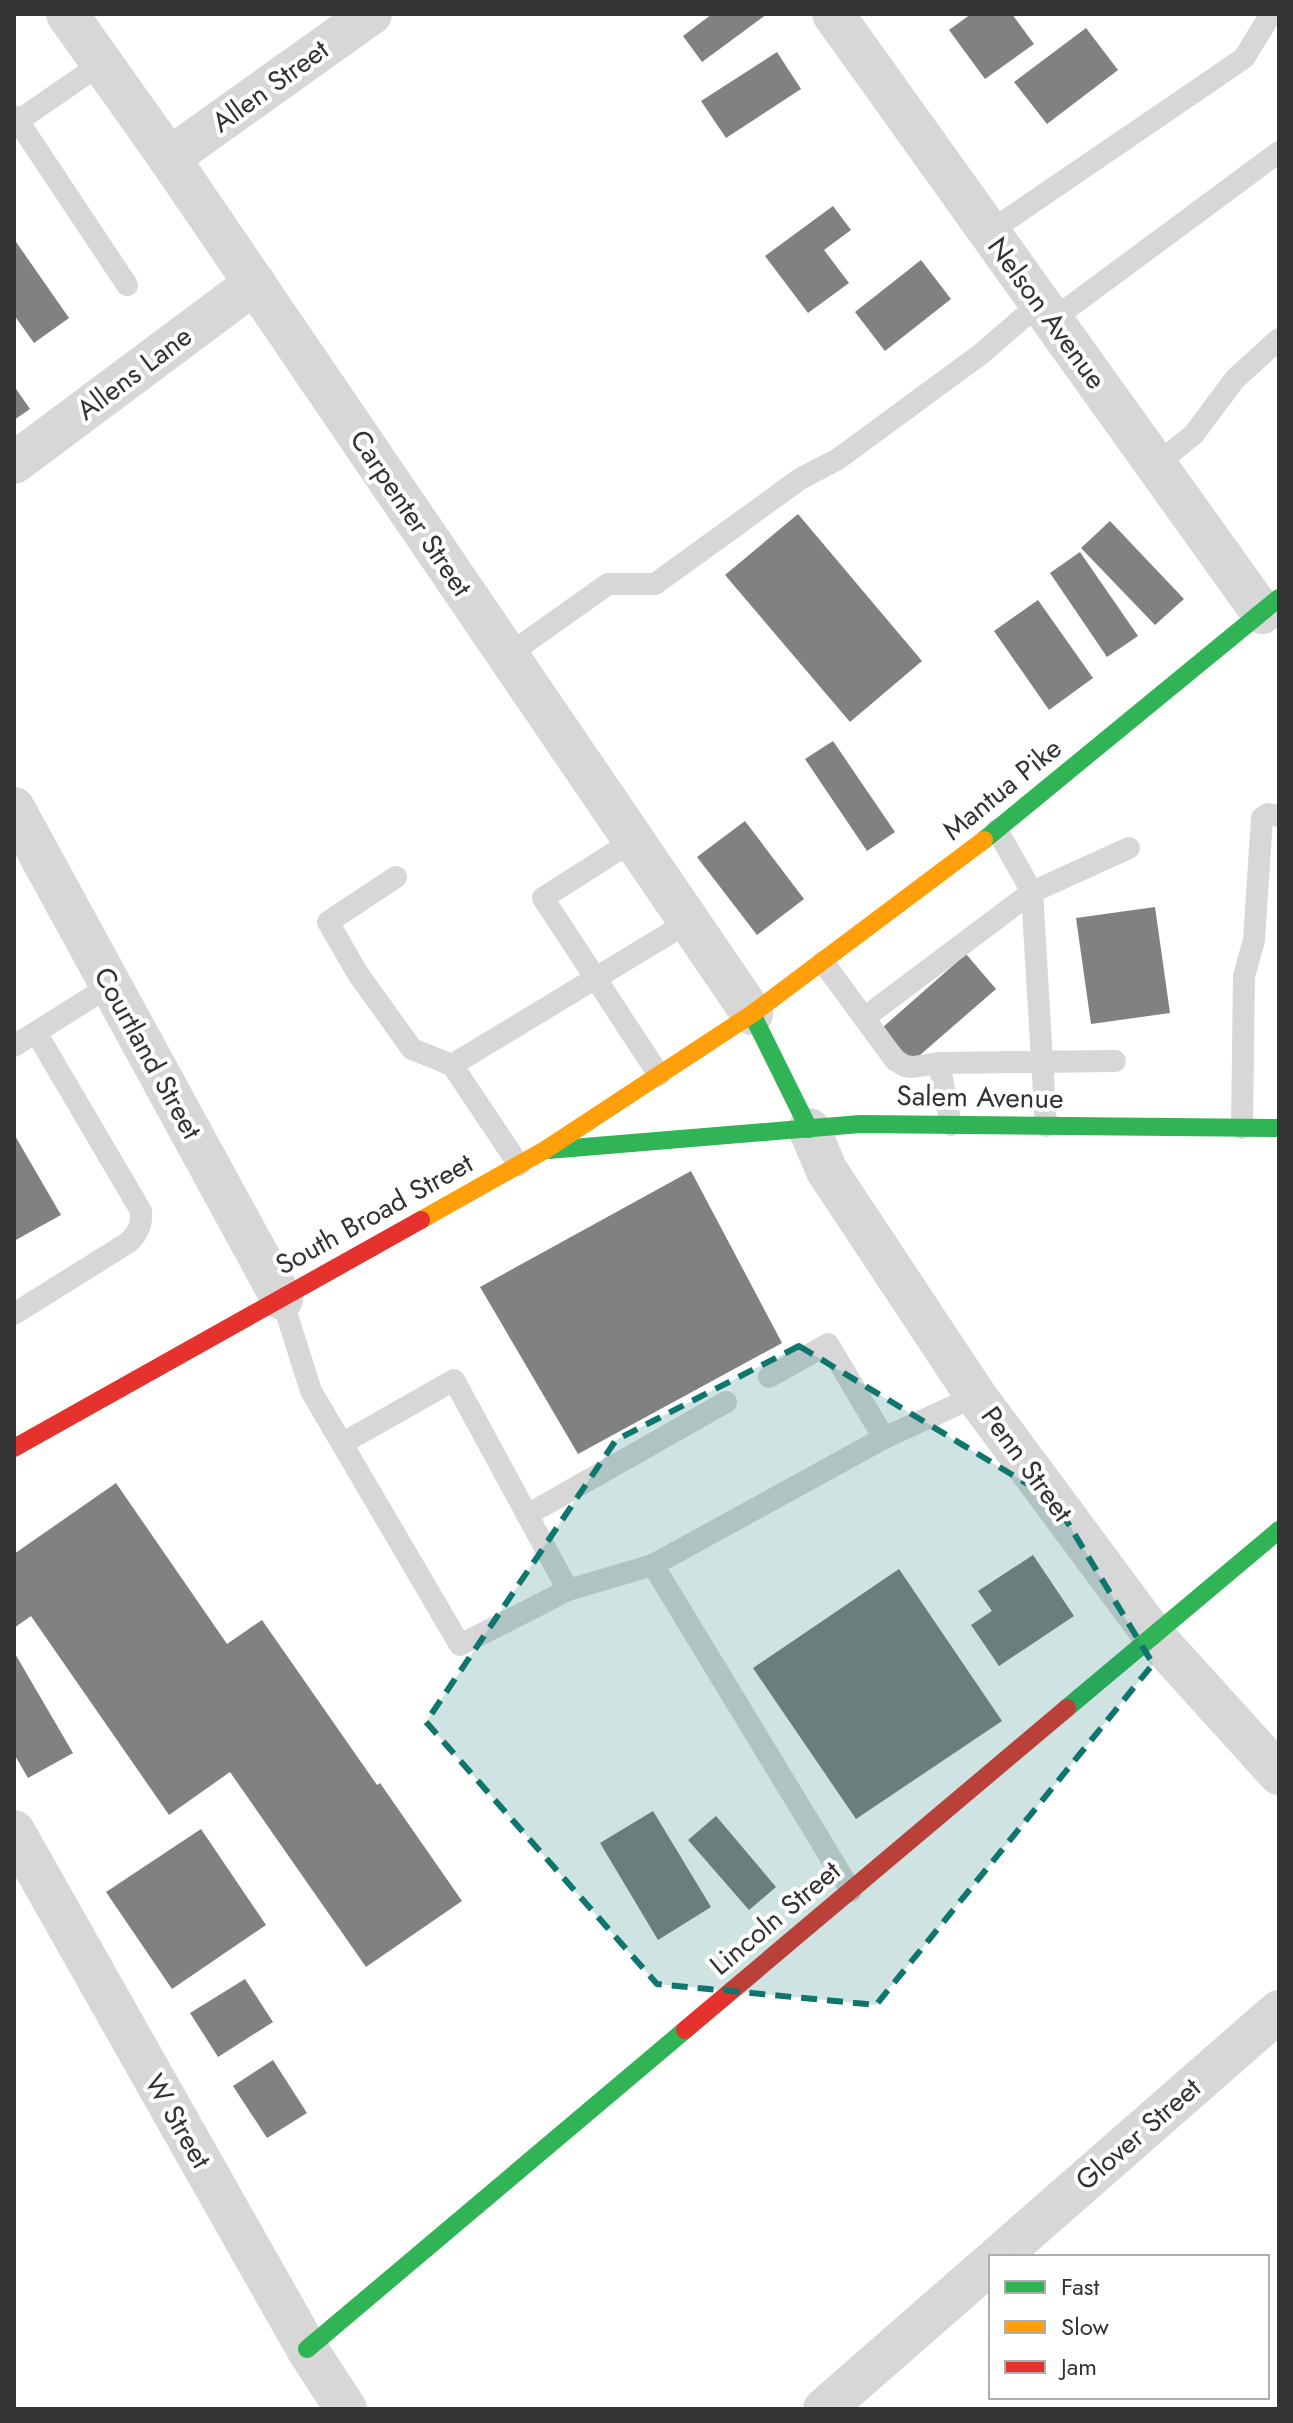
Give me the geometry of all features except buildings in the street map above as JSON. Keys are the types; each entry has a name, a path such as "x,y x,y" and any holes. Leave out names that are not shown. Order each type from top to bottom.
{"main road":[{"name":"Mantua Pike","path":"752,1014 997,830 1271,605"},
{"name":"South Broad Street","path":"14,1448 545,1150 752,1014"},
{"path":"752,1014 809,1129"},
{"name":"Salem Avenue","path":"545,1150 860,1124 1279,1128"},
{"name":"Lincoln Street","path":"307,2349 1279,1530"}],"street":[{"name":"Carpenter Street","path":"67,14 255,283 752,1014"},
{"name":"Allen Street","path":"169,158 371,14"},
{"name":"Nelson Avenue","path":"833,14 1156,465 1271,605"},
{"name":"Allens Lane","path":"14,463 255,283"},
{"name":"Courtland Street","path":"14,808 282,1299"},
{"name":"Penn Street","path":"809,1129 827,1171 976,1396 1154,1636 1279,1774"},
{"name":"W Street","path":"14,1831 307,2349 346,2409"},
{"name":"Glover Street","path":"1000,2255 1279,2011"},
{"path":"824,2409 989,2265"}],"lane":[{"path":"989,232 1244,58 1271,14"},
{"path":"102,63 16,118 127,285"},
{"path":"508,655 608,584 655,584 800,479 850,450 981,354 1279,152"},
{"path":"1156,465 1194,434 1235,379 1279,339"},
{"path":"1242,1128 1244,976 1254,940 1262,818 1268,814 1279,816"},
{"path":"997,830 1032,892 1046,1126"},
{"path":"634,840 543,898 659,1075"},
{"path":"864,1018 1032,892 1129,848"},
{"path":"396,877 328,922 358,974 412,1049 452,1065 519,1165"},
{"path":"452,1065 690,921"},
{"path":"823,962 895,1060 905,1066 1115,1061"},
{"path":"14,1046 111,985"},
{"path":"14,1314 129,1242 142,1222 141,1211 37,1034"},
{"path":"939,1063 951,1125"},
{"path":"282,1299 311,1391 460,1645 568,1590 653,1565 884,1438 976,1396"},
{"path":"769,1377 828,1344 884,1438"},
{"path":"343,1443 454,1380 568,1590"},
{"path":"527,1515 726,1402"},
{"path":"653,1565 851,1891"}],"highlighted area":[{"path":"799,1346 1054,1500 1153,1664 876,2005 657,1984 426,1722 616,1440"}],"traffic: fast":[{"path":"984,840 1279,598"},
{"path":"752,1014 809,1129"},
{"path":"548,1150 860,1124 1279,1128"},
{"path":"1067,1708 1279,1530"},
{"path":"307,2349 685,2030"}],"traffic: slow":[{"path":"421,1220 545,1150 752,1014 984,840"}],"traffic: jam":[{"path":"14,1448 421,1220"},
{"path":"685,2030 1067,1708"}]}
